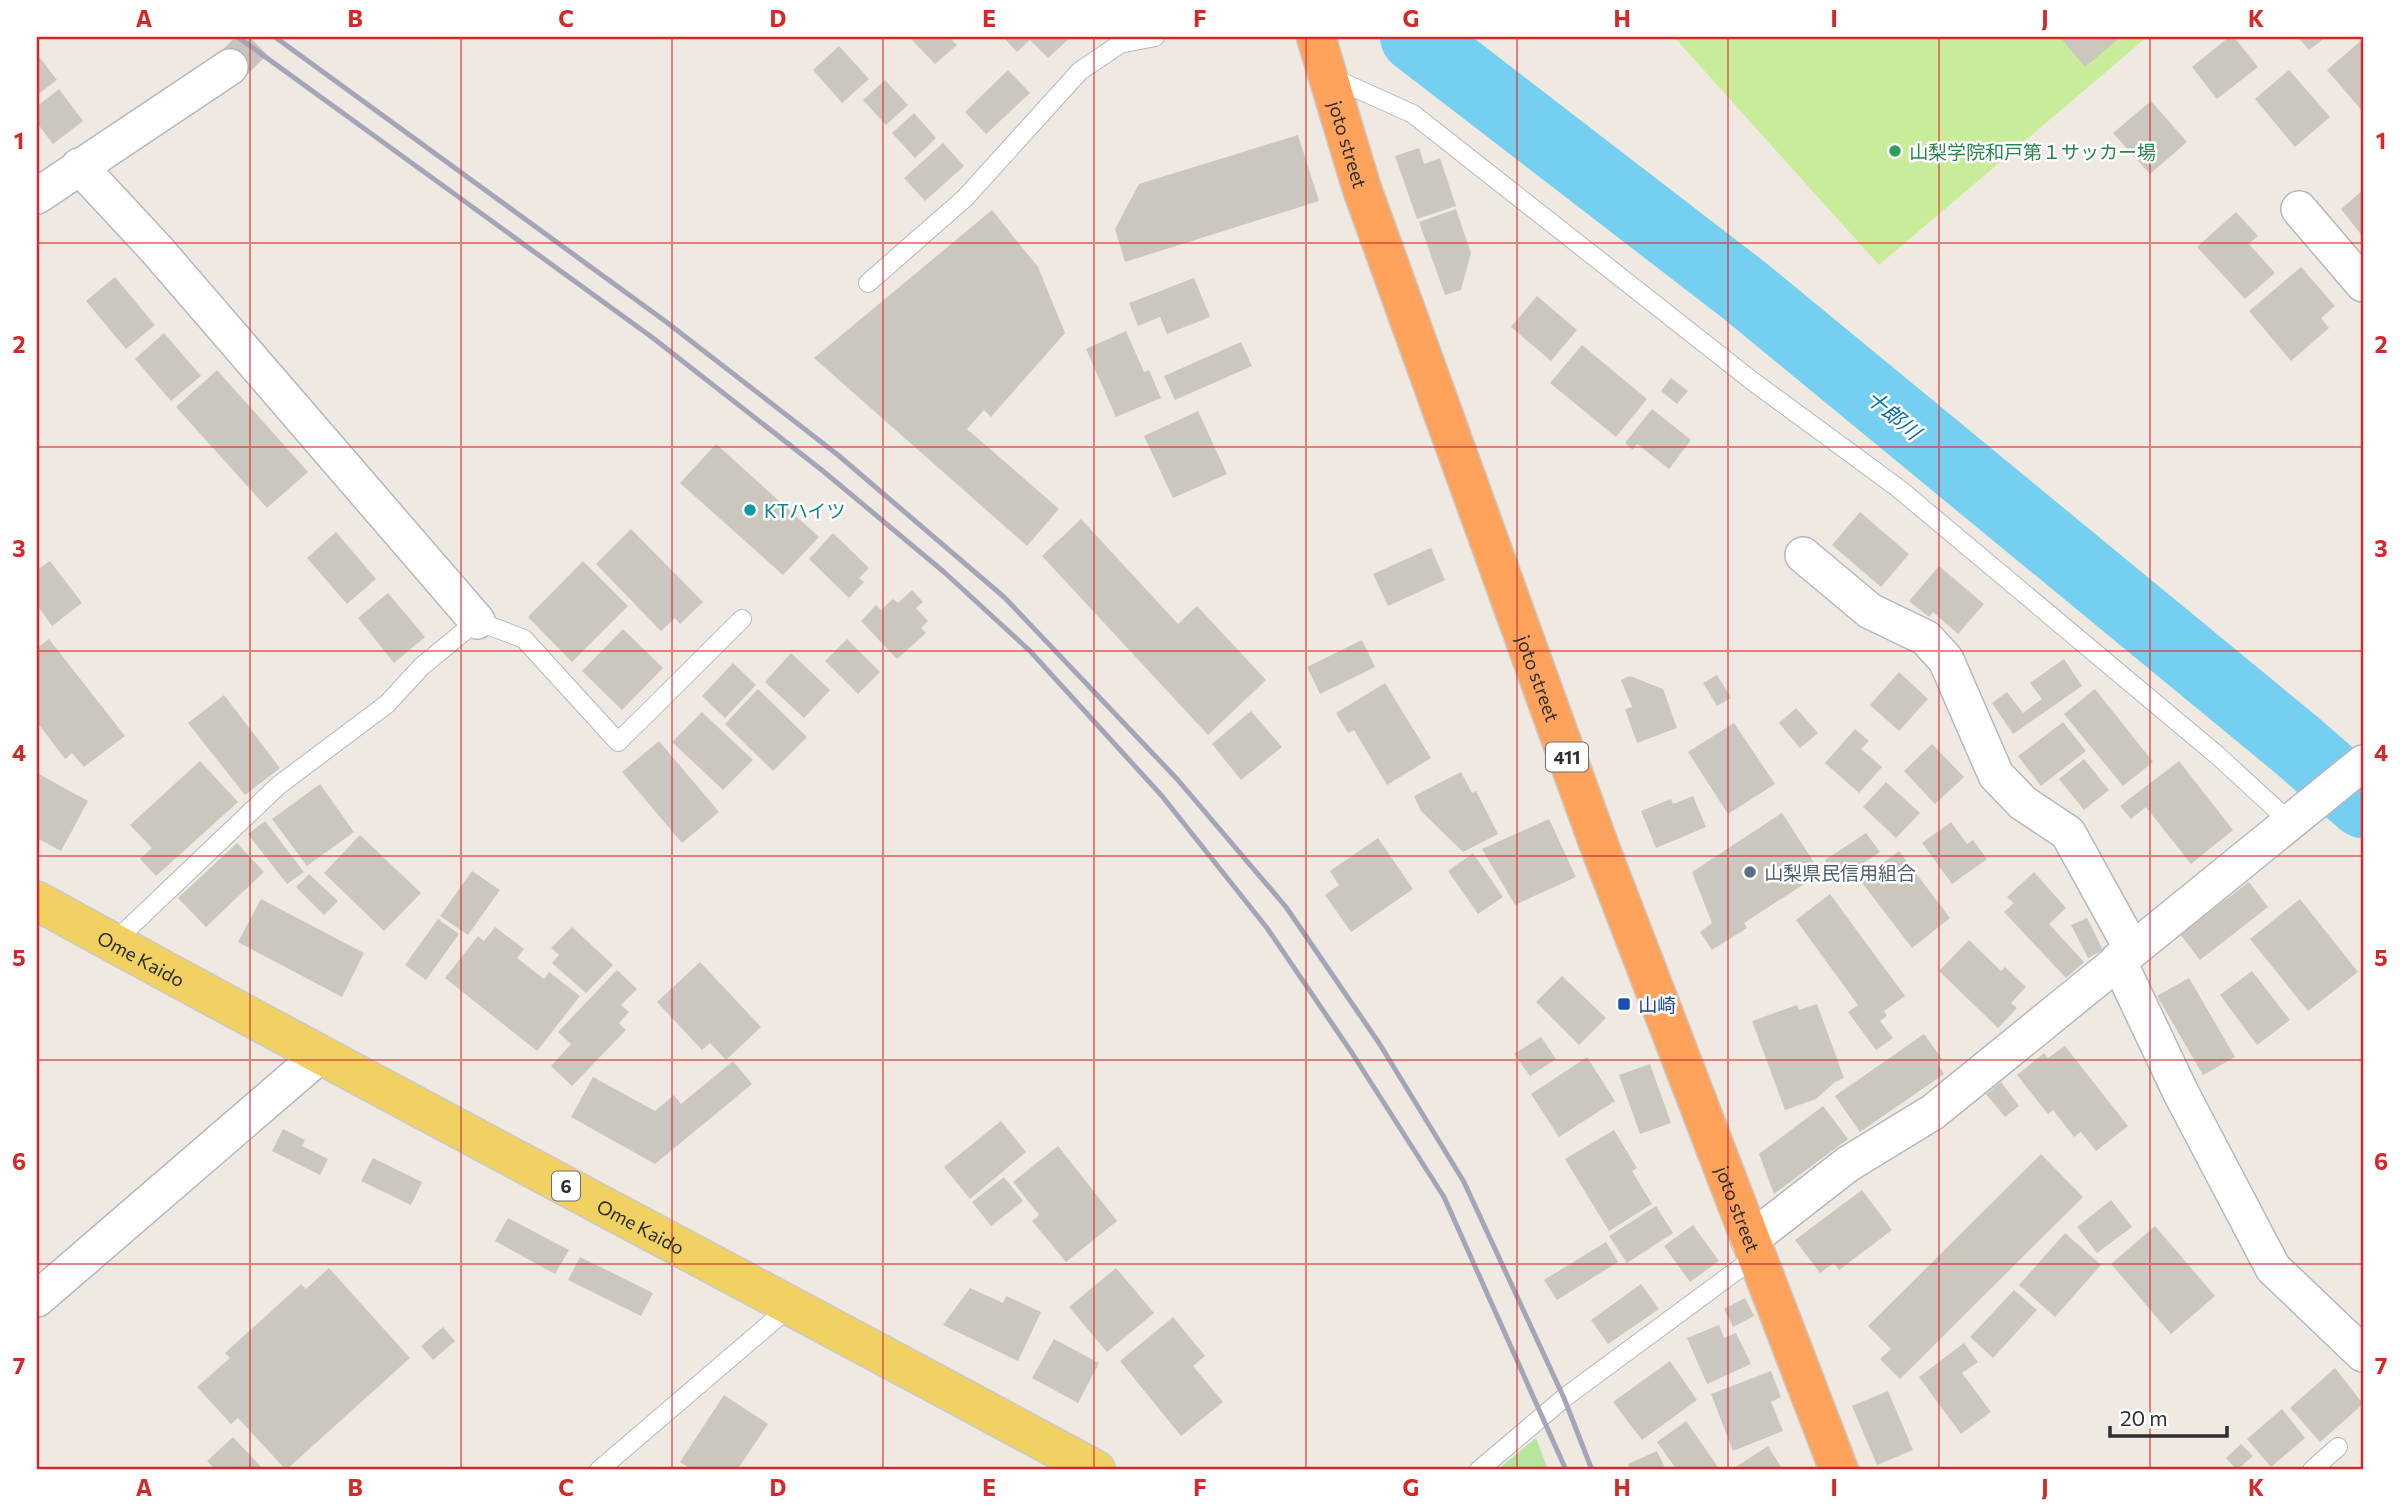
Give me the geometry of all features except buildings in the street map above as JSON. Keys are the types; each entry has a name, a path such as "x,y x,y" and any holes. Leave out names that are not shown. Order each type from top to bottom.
{"highway":[{"name":"joto street","path":"1317,37 1362,189 1515,612 1752,1249 1839,1470"}],"main road":[{"name":"Ome Kaido","path":"37,901 319,1056 792,1305 1096,1470"}],"street":[{"path":"37,196 230,67"},
{"path":"79,166 157,250 477,621"},
{"path":"2299,209 2363,284"},
{"path":"1803,555 1870,611 1926,638 1946,660 1996,775 2023,803 2068,833 2125,954 2180,1093 2273,1268 2363,1354"},
{"path":"1752,1249 1848,1164 1933,1112 2363,763"},
{"path":"37,1298 319,1056"}],"lane":[{"path":"868,283 965,198 1080,71 1120,44 1155,37"},
{"path":"1328,75 1413,114 1751,380 1898,488 2217,755 2290,822"},
{"path":"113,943 279,785 387,704 422,666 477,621 524,639 618,742 742,619"},
{"path":"1479,1470 1564,1398 1752,1249"},
{"path":"599,1470 792,1305"},
{"path":"2312,1470 2338,1447"}],"green space":[{"name":"山梨学院和戸第１サッカー場","path":"1674,37 2147,37 1879,265"},
{"path":"1536,1438 1548,1470 1497,1470"}],"waterway":[{"name":"十郎川","path":"1415,37 1745,291 2299,747 2363,803"}],"tunnel":[{"path":"230,67 260,37"}],"railway":[{"path":"238,37 653,338 823,471 944,572 1030,651 1162,796 1267,928 1352,1053 1444,1197 1566,1470"},
{"path":"275,37 665,321 838,455 1004,597 1177,779 1286,907 1379,1043 1464,1182 1564,1398 1592,1470"}],"place":[{"name":"山梨学院和戸第１サッカー場","path":"1895,151"},
{"name":"KTハイツ","path":"750,510"},
{"name":"山梨県民信用組合","path":"1750,872"},
{"name":"山崎","path":"1624,1004"}]}
